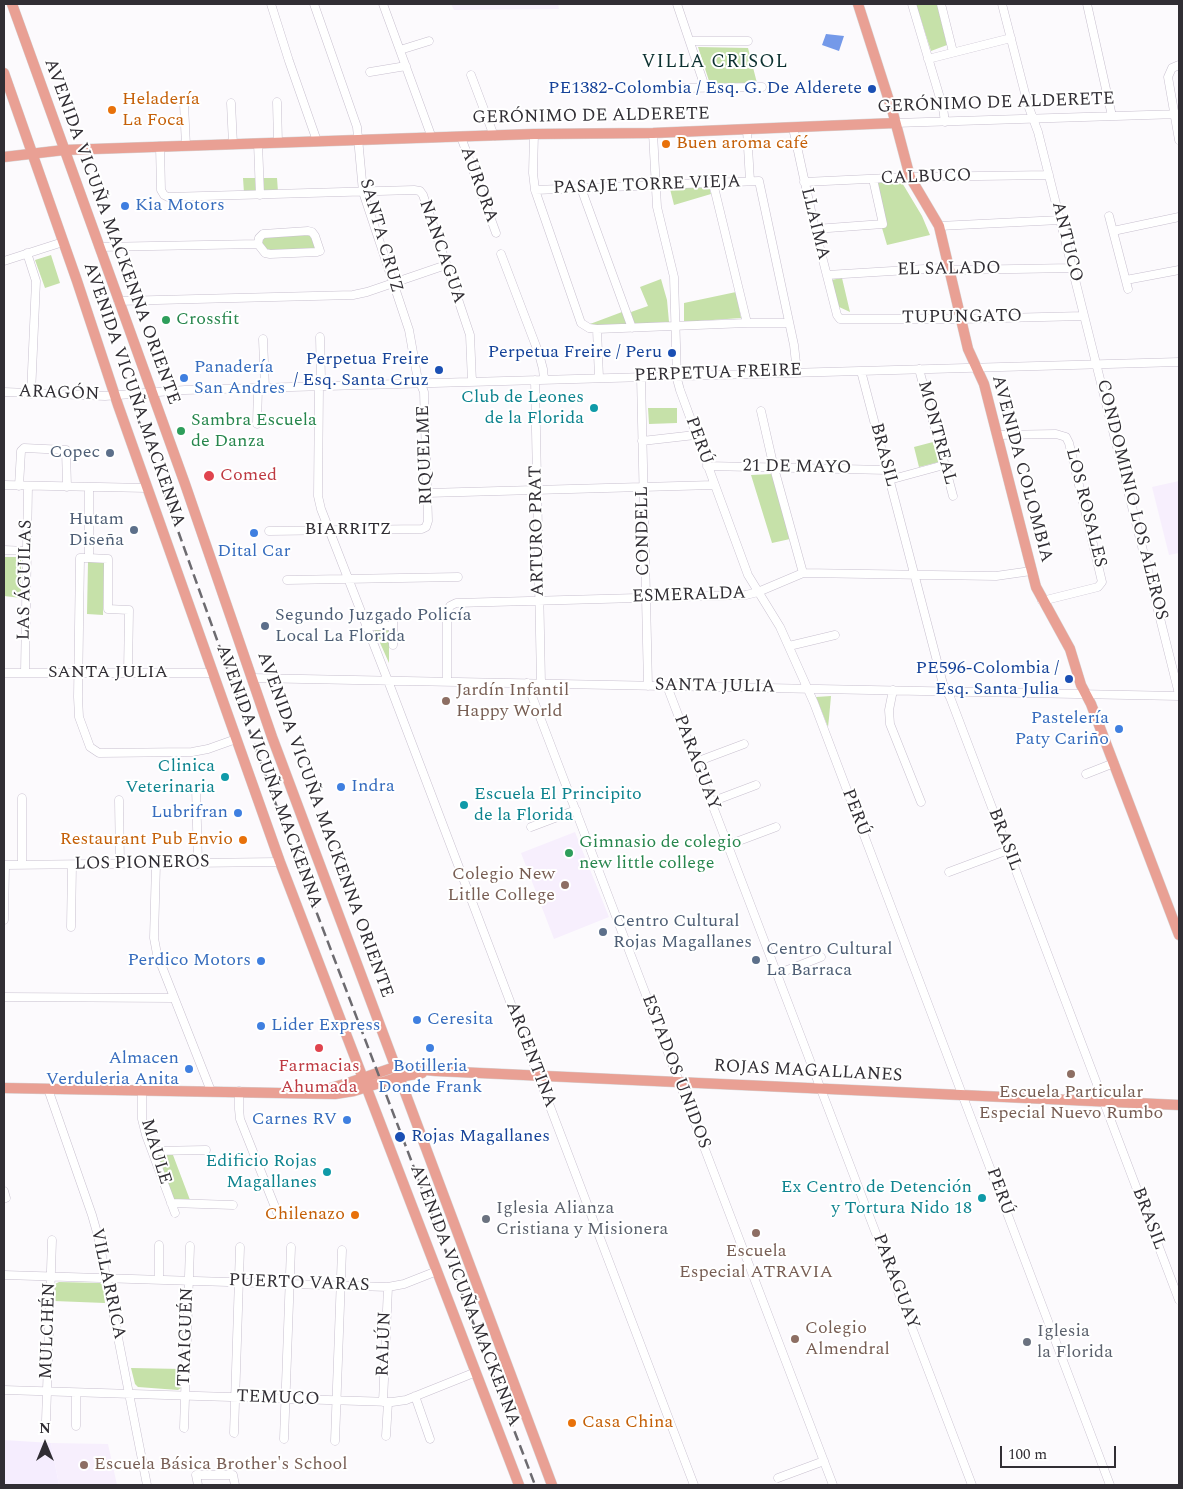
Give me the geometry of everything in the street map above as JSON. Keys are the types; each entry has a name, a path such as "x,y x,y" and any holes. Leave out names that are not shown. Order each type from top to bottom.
{"main road":[{"name":"AVENIDA VICUÑA MACKENNA ORIENTE","path":"12,4 152,392 251,678 552,1485"},
{"name":"AVENIDA COLOMBIA","path":"858,4 910,178 939,226 969,354 984,384 1036,587 1042,601 1066,639 1081,685 1092,704 1179,934"},
{"name":"AVENIDA VICUÑA MACKENNA","path":"4,74 280,862 519,1485"},
{"name":"GERÓNIMO DE ALDERETE","path":"4,157 64,150 160,146 534,134 653,133 895,123"},
{"name":"ROJAS MAGALLANES","path":"4,1088 314,1093 365,1083 397,1072 436,1071 1179,1105"}],"street":[{"path":"272,4 288,61 317,142"},
{"name":"SANTA CRUZ","path":"314,4 355,119 360,140 363,192 409,330 417,375 421,383"},
{"path":"383,4 432,138"},
{"path":"677,4 705,87"},
{"path":"912,4 945,122"},
{"path":"941,4 953,52"},
{"name":"ANTUCO","path":"1002,4 1049,175 1097,364"},
{"path":"1086,4 1112,116"},
{"path":"928,59 1011,38"},
{"path":"690,41 748,40"},
{"path":"400,50 429,41"},
{"path":"1179,65 1172,68 1168,77 1177,114 1179,140"},
{"path":"370,72 406,66"},
{"path":"470,75 494,136"},
{"path":"683,88 762,87"},
{"path":"276,102 278,143"},
{"path":"231,103 233,144"},
{"path":"184,104 186,146"},
{"name":"GERÓNIMO DE ALDERETE","path":"895,123 1177,114"},
{"name":"LLAIMA","path":"793,128 815,230 837,315 840,319"},
{"path":"747,130 750,181"},
{"name":"PERÚ","path":"653,133 659,220 674,277 678,386 744,567 789,646 807,688 1110,1485"},
{"path":"534,134 533,173 535,190 581,323 588,328 597,329 747,323 789,324 797,372"},
{"name":"AURORA","path":"461,137 496,233"},
{"path":"258,143 260,194"},
{"name":"NANCAGUA","path":"160,146 161,190 166,196 420,191 423,195 470,335 472,382"},
{"name":"CALBUCO","path":"804,182 1049,175"},
{"path":"815,230 883,224 873,179"},
{"name":"PASAJE TORRE VIEJA","path":"535,190 759,181 789,324"},
{"path":"712,183 747,323"},
{"path":"581,188 632,328"},
{"path":"1109,216 1128,289"},
{"path":"1113,231 1179,217"},
{"path":"939,226 1060,220"},
{"path":"308,231 312,232 315,236 320,251 270,254 265,253 258,244 259,238 263,234 308,231"},
{"path":"4,261 63,242"},
{"path":"99,247 258,244"},
{"path":"27,254 36,281 31,394"},
{"path":"501,254 539,354 544,379"},
{"path":"118,301 353,295 446,265"},
{"name":"EL SALADO","path":"827,275 941,268 1072,268"},
{"path":"1126,280 1179,270"},
{"name":"TUPUNGATO","path":"840,319 1084,316"},
{"path":"597,329 599,378"},
{"name":"ARGENTINA","path":"320,337 321,378 319,386 318,496 321,509 388,680 694,1485"},
{"path":"258,424 263,339"},
{"name":"PERPETUA FREIRE","path":"115,395 152,392 544,379 1179,362"},
{"name":"CONDOMINIO LOS ALEROS","path":"1097,364 1179,695"},
{"name":"MONTREAL","path":"919,370 953,496"},
{"name":"BRASIL","path":"861,371 942,679 1179,1300"},
{"name":"CONDELL","path":"641,376 648,686"},
{"name":"ARTURO PRAT","path":"535,380 541,683"},
{"name":"RIQUELME","path":"421,383 424,395 428,521 426,527"},
{"name":"ARAGÓN","path":"4,392 115,395"},
{"path":"761,411 774,468 803,573"},
{"name":"LOS ROSALES","path":"997,435 1056,434 1064,436 1069,443 1102,582 1098,587 1042,601"},
{"path":"642,441 696,435"},
{"path":"19,486 21,451 24,448 66,450 67,487"},
{"path":"890,480 944,465"},
{"name":"21 DE MAYO","path":"707,466 887,470"},
{"path":"4,485 148,488"},
{"path":"427,493 714,485"},
{"name":"LAS ÁGUILAS","path":"25,673 28,486"},
{"path":"89,487 89,558"},
{"name":"BIARRITZ","path":"269,531 419,529 426,527"},
{"path":"4,550 27,551"},
{"path":"128,673 129,610 108,609 108,559 80,558 79,718 89,745 96,752 198,752 236,738"},
{"name":"ESMERALDA","path":"447,681 447,613 450,606 459,602 746,595 758,592 803,573 996,576 1031,571"},
{"path":"287,580 458,577"},
{"path":"393,616 393,646"},
{"path":"366,626 393,626"},
{"path":"789,646 835,635"},
{"name":"SANTA JULIA","path":"4,673 213,673"},
{"name":"SANTA JULIA","path":"251,678 1179,695"},
{"name":"ESTADOS UNIDOS","path":"527,683 833,1485"},
{"name":"PARAGUAY","path":"666,686 972,1485"},
{"path":"893,690 889,710 890,724 921,802"},
{"path":"696,762 744,744"},
{"path":"1086,774 1114,764"},
{"path":"711,802 756,785"},
{"path":"196,787 198,864"},
{"path":"22,798 22,865"},
{"path":"119,800 120,864"},
{"path":"531,827 576,810"},
{"path":"728,845 776,827"},
{"path":"950,872 1008,850"},
{"name":"LOS PIONEROS","path":"4,865 280,862"},
{"path":"156,864 155,947 211,1091"},
{"path":"4,865 4,920"},
{"path":"71,927 72,865"},
{"path":"777,974 820,957"},
{"path":"4,997 174,998"},
{"name":"VILLARRICA","path":"48,1089 92,1215 108,1278 146,1485"},
{"name":"MAULE","path":"142,1090 142,1119 175,1213"},
{"path":"239,1091 240,1119 277,1212"},
{"path":"152,1151 206,1150"},
{"path":"171,1203 233,1205"},
{"name":"MULCHÉN","path":"46,1421 52,1240"},
{"path":"159,1280 160,1245"},
{"name":"TRAIGUÉN","path":"184,1428 190,1246"},
{"path":"284,1439 291,1246"},
{"path":"234,1433 240,1247"},
{"path":"335,1441 342,1250"},
{"name":"PUERTO VARAS","path":"4,1275 388,1287 404,1284 437,1271"},
{"name":"RALÚN","path":"386,1436 388,1287"},
{"name":"TEMUCO","path":"4,1390 386,1402 402,1401 476,1372"},
{"path":"76,1392 76,1426"},
{"path":"414,1396 430,1439"},
{"path":"778,1478 824,1461"},
{"path":"198,1485 196,1475 233,1475 235,1485"}],"shaded area":[{"path":"451,4 558,4 559,9 454,10"},
{"path":"1179,481 1179,553 1169,555 1152,487"},
{"name":"Colegio New Litlle College","path":"575,832 609,917 554,939 521,853"},
{"path":"4,1440 51,1443 59,1485 4,1485"},
{"name":"Escuela Básica Brother's School","path":"51,1443 108,1444 117,1485 59,1485"}],"green space":[{"path":"916,4 937,4 947,45 931,51"},
{"path":"698,47 748,48 757,83 710,84"},
{"path":"243,178 277,178 278,192 244,193"},
{"path":"901,181 922,216 930,235 887,245 882,228 886,227 876,182"},
{"path":"709,186 711,194 674,205 670,189 673,187"},
{"path":"309,234 315,245 314,250 269,251 261,242 265,237"},
{"path":"51,255 60,283 45,288 35,260"},
{"path":"842,278 850,312 837,306 831,280"},
{"path":"661,279 667,300 669,322 634,325 631,312 648,306 640,287"},
{"path":"736,292 741,318 684,322 684,303"},
{"path":"622,312 628,326 595,327 590,324"},
{"path":"648,408 677,408 677,423 649,424"},
{"path":"933,442 939,462 919,467 914,447"},
{"path":"772,474 790,539 772,543 751,475"},
{"path":"5,557 20,557 21,559 21,598 4,596"},
{"path":"88,562 104,562 103,615 87,614"},
{"path":"373,627 387,627 389,631 389,663"},
{"path":"831,696 829,718 828,727 816,697"},
{"path":"157,1155 173,1155 190,1200 174,1201"},
{"path":"59,1282 100,1283 103,1285 105,1303 54,1301 55,1284"},
{"path":"131,1368 182,1369 181,1388 178,1390 138,1387 135,1384"}],"water":[{"path":"826,34 844,36 839,51 822,45"}],"railway":[{"path":"138,419 284,827 535,1485"}],"place":[{"name":"PE1382-Colombia / Esq. G. De Alderete","path":"872,89"},
{"name":"Heladería La Foca","path":"112,110"},
{"name":"Buen aroma café","path":"666,144"},
{"name":"Kia Motors","path":"125,206"},
{"name":"Crossfit","path":"166,320"},
{"name":"Perpetua Freire / Peru","path":"672,353"},
{"name":"Perpetua Freire / Esq. Santa Cruz","path":"439,370"},
{"name":"Panadería San Andres","path":"184,378"},
{"name":"Club de Leones de la Florida","path":"594,408"},
{"name":"Sambra Escuela de Danza","path":"181,431"},
{"name":"Copec","path":"110,453"},
{"name":"Comed","path":"209,476"},
{"name":"Hutam Diseña","path":"134,530"},
{"name":"Dital Car","path":"254,533"},
{"name":"Segundo Juzgado Policía Local La Florida","path":"265,626"},
{"name":"PE596-Colombia / Esq. Santa Julia","path":"1069,679"},
{"name":"Jardín Infantil Happy World","path":"446,701"},
{"name":"Pastelería Paty Cariño","path":"1119,729"},
{"name":"Clinica Veterinaria","path":"225,777"},
{"name":"Indra","path":"341,787"},
{"name":"Escuela El Principito de la Florida","path":"464,805"},
{"name":"Lubrifran","path":"238,813"},
{"name":"Restaurant Pub Envio","path":"243,840"},
{"name":"Gimnasio de colegio new little college","path":"569,853"},
{"name":"Colegio New Litlle College","path":"565,885"},
{"name":"Centro Cultural Rojas Magallanes","path":"603,932"},
{"name":"Centro Cultural La Barraca","path":"756,960"},
{"name":"Perdico Motors","path":"261,961"},
{"name":"Ceresita","path":"417,1020"},
{"name":"Lider Express","path":"261,1026"},
{"name":"Farmacias Ahumada","path":"319,1048"},
{"name":"Botilleria Donde Frank","path":"430,1048"},
{"name":"Almacen Verduleria Anita","path":"189,1069"},
{"name":"Escuela Particular Especial Nuevo Rumbo","path":"1071,1074"},
{"name":"Carnes RV","path":"347,1120"},
{"name":"Rojas Magallanes","path":"400,1137"},
{"name":"Edificio Rojas Magallanes","path":"327,1172"},
{"name":"Ex Centro de Detención y Tortura Nido 18","path":"982,1198"},
{"name":"Chilenazo","path":"355,1215"},
{"name":"Iglesia Alianza Cristiana y Misionera","path":"486,1219"},
{"name":"Escuela Especial ATRAVIA","path":"756,1233"},
{"name":"Colegio Almendral","path":"795,1339"},
{"name":"Iglesia la Florida","path":"1027,1342"},
{"name":"Casa China","path":"572,1423"},
{"name":"Escuela Básica Brother's School","path":"84,1465"}],"district":[{"name":"VILLA CRISOL","path":"715,63"}]}
